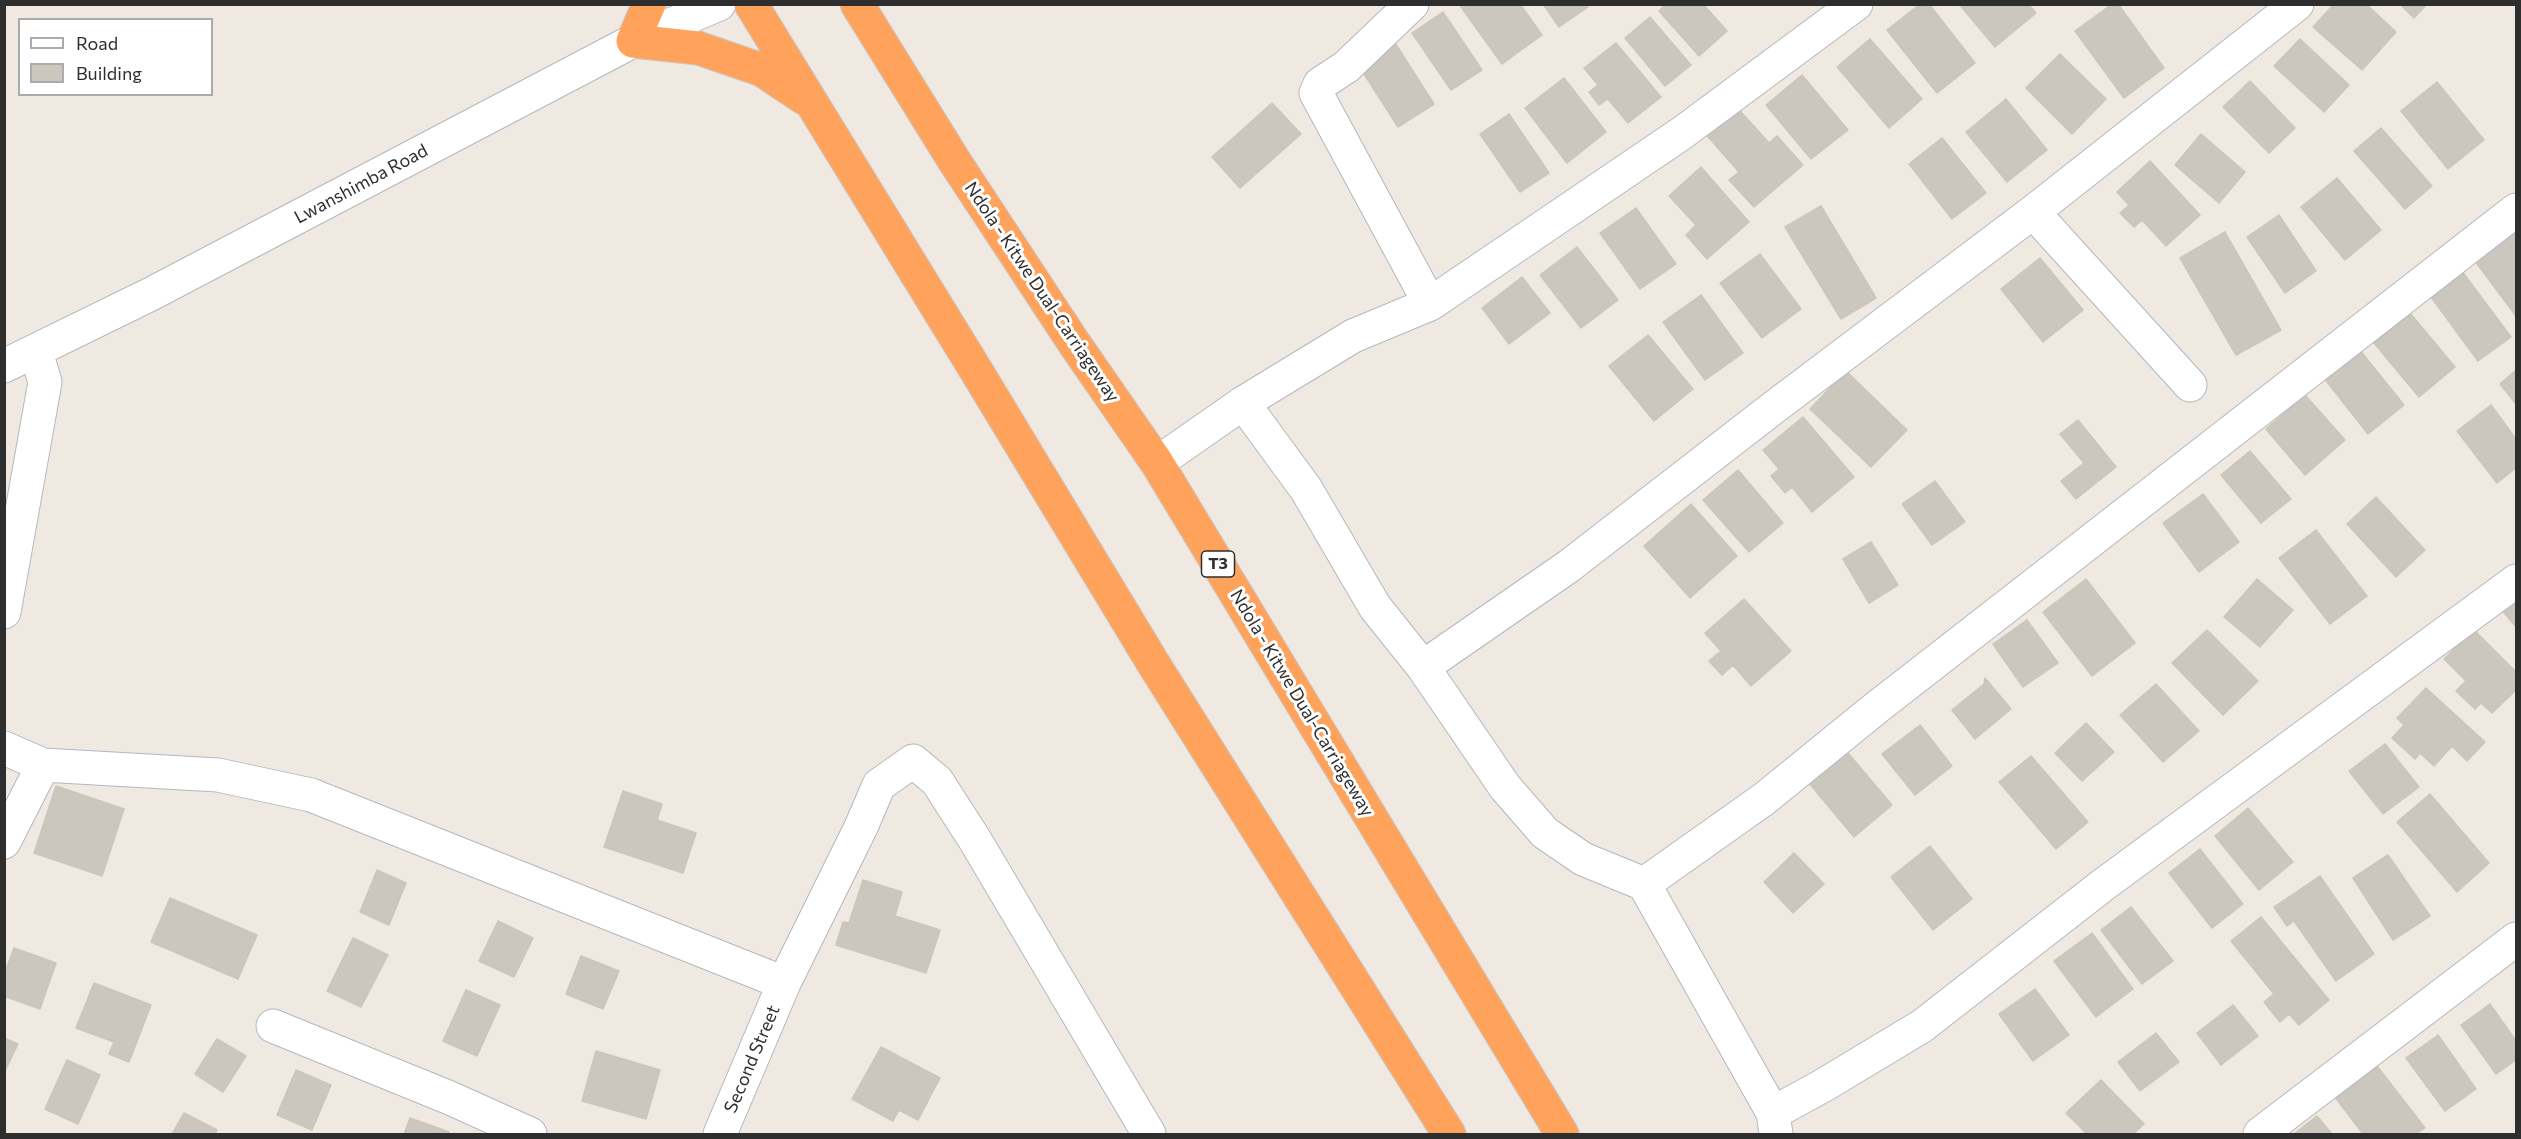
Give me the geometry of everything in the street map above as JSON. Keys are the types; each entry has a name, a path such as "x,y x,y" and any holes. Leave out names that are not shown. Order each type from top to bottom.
{"highway":[{"path":"649,4 633,41 698,48 762,70 814,105"},
{"path":"751,4 1153,663 1449,1134"},
{"name":"Ndola - Kitwe Dual-Carriageway","path":"857,4 955,162 1061,324 1157,464 1562,1134"}],"street":[{"name":"Lwanshimba Road","path":"4,366 36,352 633,41 719,4"},
{"path":"1412,4 1346,67 1320,84 1317,93 1430,304"},
{"path":"1157,464 1243,403 1353,336 1430,304 1682,133 1856,4"},
{"path":"1423,667 1569,566 1773,408 2033,212 2297,4"},
{"path":"1644,884 1764,799 1876,708 2517,210"},
{"path":"2033,212 2190,385"},
{"path":"4,612 45,382 36,352"},
{"path":"1243,403 1306,489 1375,607 1423,667 1505,787 1545,833 1583,859 1644,884 1775,1124 1824,1086 1922,1026 2103,885 2517,581"},
{"path":"4,748 43,765 218,776 311,795 784,983"},
{"name":"Second Street","path":"720,1134 784,983 861,827 879,785 913,761 937,781 962,820 1149,1134"},
{"path":"4,842 43,765"},
{"path":"2260,1134 2517,939"},
{"path":"273,1026 450,1098 530,1134"}],"building":[{"path":"1459,4 1520,4 1542,35 1502,64"},
{"path":"1543,4 1586,4 1588,7 1559,27"},
{"path":"1666,4 1703,4 1727,31 1699,56 1659,11"},
{"path":"1920,4 1929,4 1975,63 1937,93 1887,30"},
{"path":"1959,4 2028,4 2036,13 1995,47"},
{"path":"2112,4 2118,4 2164,68 2124,98 2075,31"},
{"path":"2334,4 2366,4 2396,32 2362,70 2313,27"},
{"path":"2400,4 2427,4 2414,18"},
{"path":"1443,12 1482,70 1451,90 1412,33"},
{"path":"1650,17 1691,65 1665,86 1625,38"},
{"path":"1870,39 1922,99 1889,128 1837,67"},
{"path":"2300,39 2349,85 2324,112 2274,66"},
{"path":"1395,43 1434,104 1398,127 1359,66"},
{"path":"1616,43 1661,97 1628,123 1608,99 1599,105 1589,92 1598,85 1584,68"},
{"path":"2060,54 2106,99 2072,134 2026,88"},
{"path":"1802,75 1848,130 1811,159 1766,105"},
{"path":"1564,78 1606,132 1567,163 1525,108"},
{"path":"2250,81 2295,128 2269,153 2223,107"},
{"path":"2437,82 2484,140 2448,169 2401,111"},
{"path":"2006,99 2047,150 2007,182 1966,132"},
{"path":"1272,103 1301,134 1240,188 1212,157"},
{"path":"1733,103 1769,143 1777,136 1803,165 1754,207 1729,180 1739,172 1702,130"},
{"path":"1509,114 1549,173 1520,192 1480,134"},
{"path":"2381,128 2432,186 2405,209 2354,151"},
{"path":"2201,134 2245,172 2219,203 2175,165"},
{"path":"1942,138 1986,193 1952,219 1909,164"},
{"path":"2150,161 2200,215 2166,246 2142,220 2134,227 2120,213 2129,205 2117,192"},
{"path":"1701,167 1749,222 1707,259 1686,235 1696,225 1669,196"},
{"path":"2337,178 2381,230 2345,260 2301,207"},
{"path":"1821,206 1876,298 1841,319 1785,227"},
{"path":"1636,208 1676,264 1640,289 1600,233"},
{"path":"2279,215 2316,271 2285,293 2247,237"},
{"path":"2516,223 2516,316 2472,257"},
{"path":"2225,232 2281,330 2236,355 2180,258"},
{"path":"1577,247 1618,300 1581,328 1540,275"},
{"path":"1760,254 1801,309 1762,338 1720,283"},
{"path":"2040,258 2083,310 2043,342 2001,289"},
{"path":"2461,270 2511,337 2478,361 2428,293"},
{"path":"1522,277 1550,313 1509,344 1482,308"},
{"path":"1701,295 1743,353 1705,380 1663,322"},
{"path":"2410,313 2455,367 2419,397 2374,343"},
{"path":"1648,335 1693,389 1654,421 1609,366"},
{"path":"2359,349 2404,405 2368,434 2324,378"},
{"path":"2516,370 2516,404 2500,384"},
{"path":"1846,371 1907,430 1871,467 1810,409"},
{"path":"2305,395 2345,440 2305,475 2266,429"},
{"path":"2491,405 2516,439 2516,468 2497,483 2457,431"},
{"path":"1803,417 1854,477 1812,512 1792,487 1785,493 1771,476 1779,469 1763,450"},
{"path":"2078,420 2116,467 2076,499 2061,481 2084,463 2060,434"},
{"path":"2250,451 2291,499 2261,523 2221,475"},
{"path":"1738,470 1783,523 1749,552 1703,500"},
{"path":"1935,481 1965,522 1932,545 1902,504"},
{"path":"2203,494 2239,542 2199,572 2163,523"},
{"path":"2376,497 2425,550 2396,577 2347,524"},
{"path":"1691,504 1737,556 1690,598 1644,546"},
{"path":"2316,530 2367,596 2330,624 2279,558"},
{"path":"1871,542 1898,585 1869,603 1843,559"},
{"path":"2086,579 2135,643 2092,676 2043,612"},
{"path":"2257,579 2293,610 2260,647 2224,617"},
{"path":"2516,596 2516,627 2501,609"},
{"path":"1744,599 1791,651 1751,686 1733,665 1722,675 1709,661 1721,651 1705,633"},
{"path":"2027,620 2058,663 2023,687 1993,644"},
{"path":"2207,630 2258,681 2223,715 2172,663"},
{"path":"2474,630 2516,672 2516,690 2492,713 2481,703 2475,709 2456,691 2466,681 2444,659"},
{"path":"1985,678 2011,709 1975,739 1952,710 1984,684"},
{"path":"2156,684 2199,731 2163,762 2120,715"},
{"path":"2426,688 2485,742 2467,761 2452,746 2434,766 2420,753 2415,759 2392,738 2404,725 2397,718"},
{"path":"2086,723 2114,752 2082,781 2055,753"},
{"path":"1920,725 1952,766 1915,795 1882,754"},
{"path":"2385,744 2419,787 2383,814 2349,771"},
{"path":"1842,746 1892,805 1854,837 1804,777"},
{"path":"2031,756 2088,822 2056,849 1999,782"},
{"path":"56,786 124,809 102,876 34,853"},
{"path":"623,791 662,804 657,820 696,833 683,873 604,847"},
{"path":"2430,794 2489,863 2457,892 2397,822"},
{"path":"2248,808 2293,862 2259,890 2215,836"},
{"path":"1930,846 1972,899 1933,930 1891,877"},
{"path":"2200,849 2243,904 2212,928 2169,873"},
{"path":"1794,853 1824,884 1793,913 1764,882"},
{"path":"2388,855 2430,916 2393,940 2353,878"},
{"path":"377,870 406,883 389,925 360,912"},
{"path":"2320,876 2374,954 2336,981 2294,921 2287,926 2274,907"},
{"path":"863,880 902,892 895,916 940,930 926,973 836,945 843,922 849,923"},
{"path":"170,898 257,935 238,979 151,942"},
{"path":"2131,907 2173,961 2142,984 2101,930"},
{"path":"2261,917 2329,1000 2299,1025 2289,1014 2280,1022 2264,1002 2274,994 2231,941"},
{"path":"498,921 533,938 514,977 479,961"},
{"path":"2092,933 2133,989 2096,1017 2054,961"},
{"path":"353,938 388,955 361,1007 327,991"},
{"path":"14,948 56,963 40,1009 4,996 4,975"},
{"path":"581,956 619,971 603,1009 566,994"},
{"path":"94,983 151,1005 129,1062 109,1054 114,1042 76,1028"},
{"path":"2035,989 2069,1035 2033,1061 1999,1014"},
{"path":"466,990 500,1005 477,1056 443,1041"},
{"path":"2490,1004 2516,1041 2516,1060 2496,1074 2461,1025"},
{"path":"2233,1005 2258,1036 2221,1065 2197,1033"},
{"path":"2156,1033 2179,1062 2140,1091 2118,1062"},
{"path":"2438,1035 2476,1089 2445,1111 2406,1058"},
{"path":"4,1038 18,1044 4,1073"},
{"path":"217,1039 246,1056 223,1092 195,1074"},
{"path":"881,1047 940,1078 918,1120 899,1110 893,1121 852,1099"},
{"path":"596,1051 660,1070 646,1119 582,1101"},
{"path":"67,1060 100,1075 78,1124 45,1109"},
{"path":"2377,1066 2425,1128 2416,1134 2363,1134 2335,1097"},
{"path":"296,1070 331,1085 312,1130 277,1115"},
{"path":"2101,1080 2144,1124 2133,1134 2087,1134 2066,1113"},
{"path":"184,1113 217,1130 215,1134 172,1134"},
{"path":"2317,1116 2332,1134 2294,1134"},
{"path":"410,1118 449,1132 448,1134 404,1134"}]}
